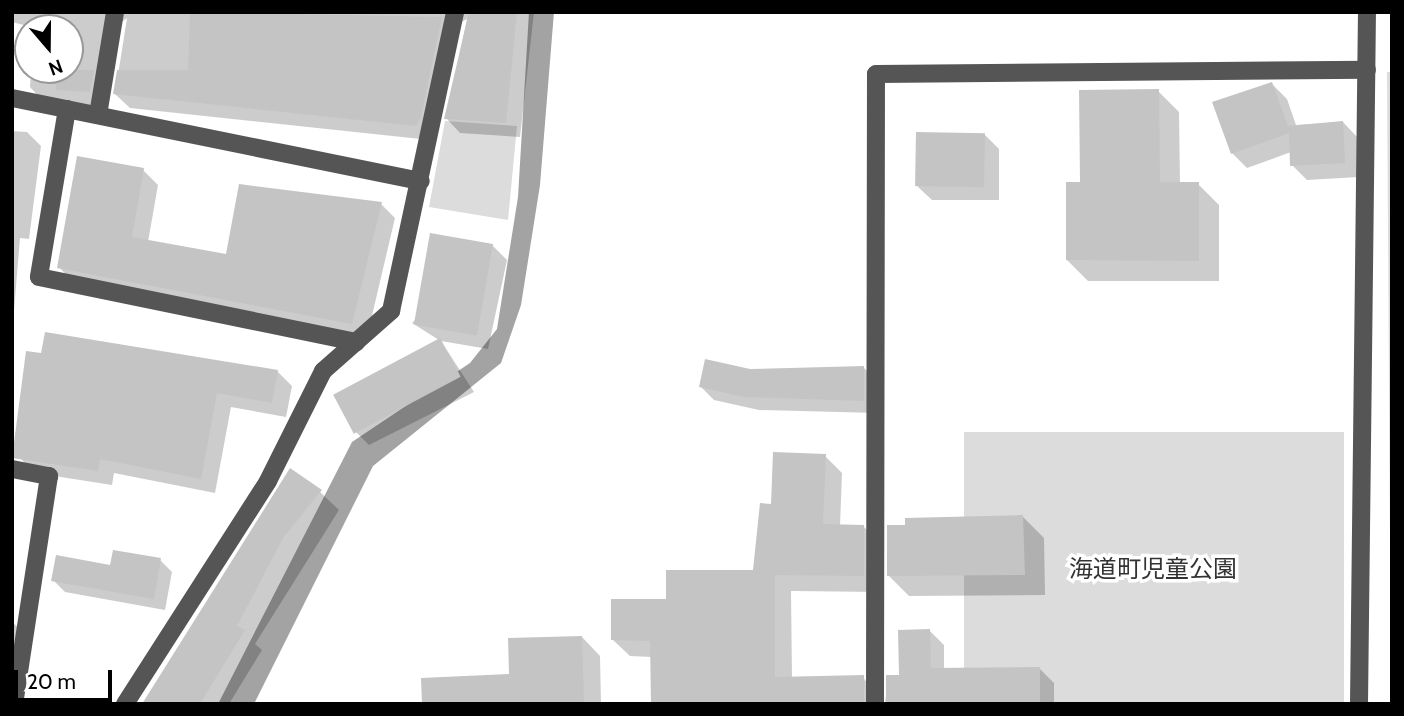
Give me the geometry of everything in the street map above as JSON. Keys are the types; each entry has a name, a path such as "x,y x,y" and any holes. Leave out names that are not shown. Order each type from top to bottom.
{"street":[{"path":"98,115 115,12"},
{"path":"125,704 268,481 323,371 391,311 421,181 455,12"},
{"path":"1359,704 1367,12"},
{"path":"875,704 876,74 1367,70"},
{"path":"12,98 421,181"},
{"path":"67,109 39,276 356,342"},
{"path":"12,469 49,476 14,704"}],"green space":[{"path":"1387,72 1392,72 1392,704 1391,704"},
{"path":"445,121 517,126 508,220 429,207"},
{"name":"海道町児童公園","path":"964,432 1344,432 1344,704 964,704"}],"shaded area":[{"path":"529,12 554,12 540,185 521,305 501,363 373,466 254,704 218,704 352,442 470,363 497,329 518,197"}],"building":[{"path":"190,12 442,17 421,117 416,126 113,94 117,70 188,70"},
{"path":"469,12 517,12 506,123 444,119"},
{"path":"84,70 94,70 90,92 56,90 56,84 84,84"},
{"path":"1272,82 1288,126 1343,121 1345,163 1290,166 1289,133 1231,154 1212,102"},
{"path":"1159,89 1160,182 1199,182 1199,261 1066,260 1066,182 1080,182 1079,90"},
{"path":"916,132 985,133 984,187 915,186"},
{"path":"77,156 144,168 132,237 226,254 239,184 382,202 352,324 57,268"},
{"path":"430,233 493,244 477,336 414,325"},
{"path":"45,332 278,370 272,403 217,393 201,479 100,459 98,471 12,458 26,351 41,353"},
{"path":"440,338 461,377 354,434 333,395"},
{"path":"705,359 750,369 864,366 864,401 744,397 699,387"},
{"path":"773,452 826,454 823,524 864,525 864,576 775,575 775,677 864,675 864,704 651,704 650,641 611,640 611,599 666,599 666,570 753,570 760,503 771,504"},
{"path":"290,468 322,490 283,538 237,626 245,630 200,704 142,704"},
{"path":"1023,515 1025,575 887,576 887,525 905,525 905,518"},
{"path":"113,550 161,558 154,599 51,581 56,555 110,565"},
{"path":"930,629 931,668 1040,667 1040,704 886,704 886,675 899,675 898,630"},
{"path":"582,636 584,704 422,704 421,678 509,674 508,638"}]}
